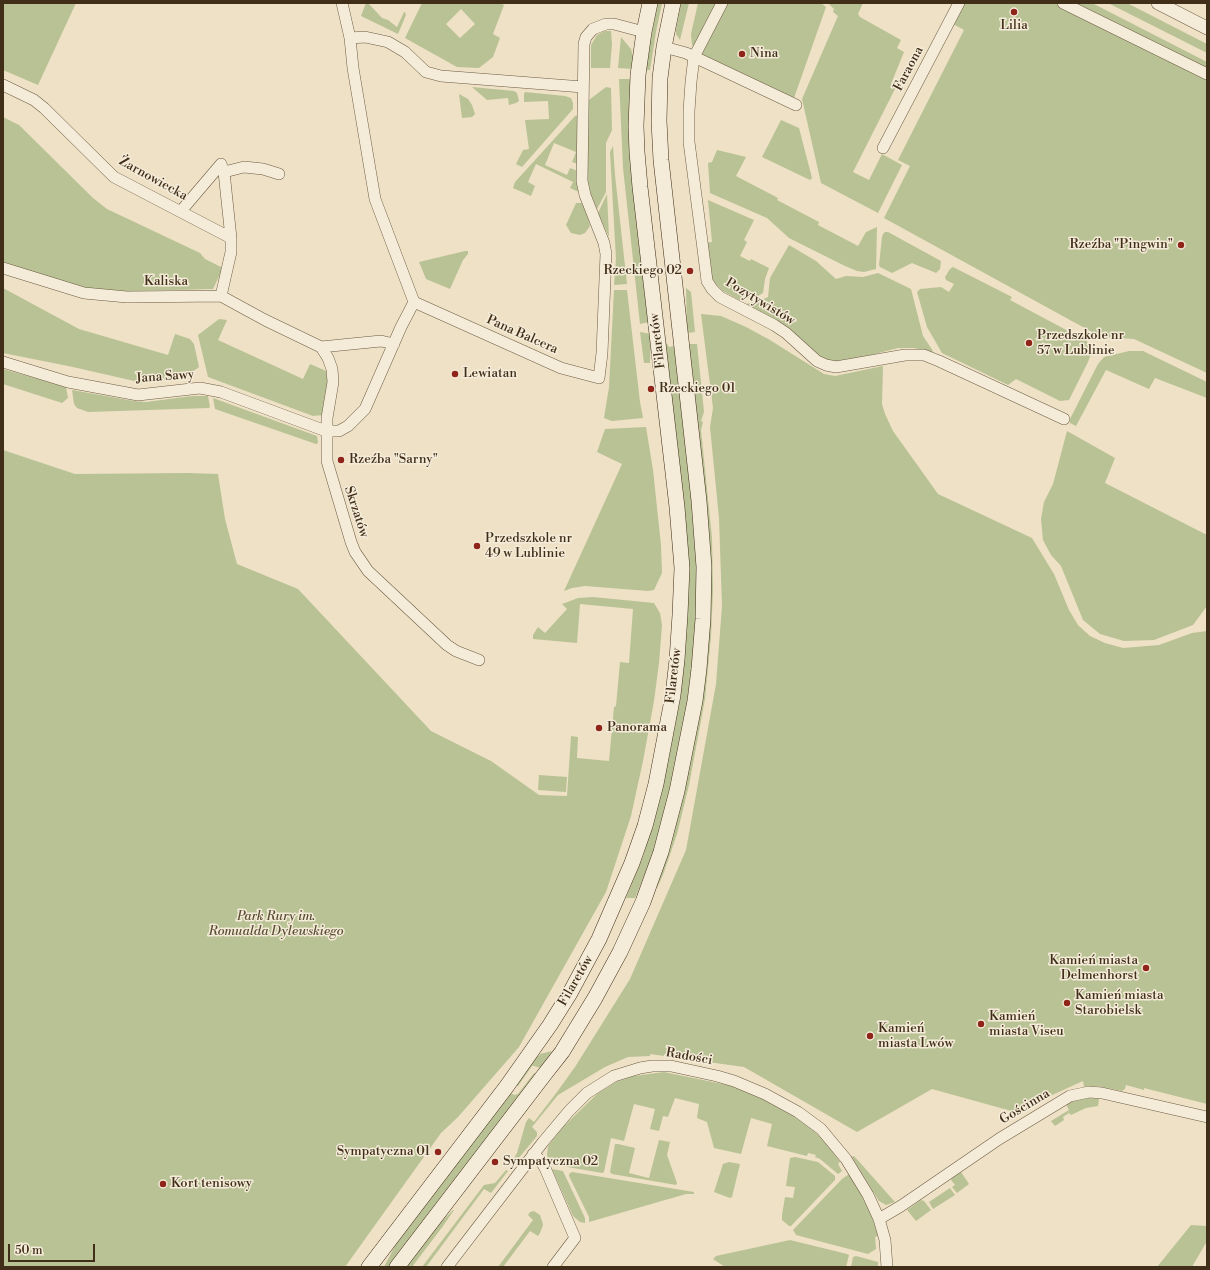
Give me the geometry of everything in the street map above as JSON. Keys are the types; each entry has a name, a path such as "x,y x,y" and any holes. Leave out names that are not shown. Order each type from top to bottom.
{"main road":[{"name":"Filaretów","path":"369,1267 507,1086 573,987 599,939 617,899 639,844 656,784 673,694 680,615 682,568 677,507 637,152 636,126 638,75 650,3"},
{"name":"Filaretów","path":"397,1267 562,1052 604,983 643,902 661,852 677,791 695,701 703,619 704,567 663,186 659,129 660,78 672,3"},
{"path":"653,293 659,299 665,301 676,297"}],"street":[{"path":"342,3 350,38 373,191 377,207 401,264 414,302 368,402 361,413 344,429 339,431 326,431 326,418 333,382 332,369 328,358 321,347 381,341 394,344"},
{"name":"Pozytywistów","path":"722,3 694,57 691,82 689,142 707,281 712,289 720,296 774,325 786,333 817,361 826,365 836,367 905,355 924,355 1064,419"},
{"name":"Faraona","path":"883,148 959,3"},
{"path":"1063,3 1207,74"},
{"path":"1158,3 1207,28"},
{"name":"Pana Balcera","path":"414,302 561,368 599,378 606,254 604,243 585,195 582,181 584,44 586,37 593,29 606,24 614,24 644,32"},
{"path":"350,38 364,37 388,42 405,52 426,72 440,76 583,86"},
{"path":"664,46 694,57 796,104"},
{"name":"Żarnowiecka","path":"3,85 34,100 44,108 114,177 231,238"},
{"path":"181,211 220,164 224,172 232,252 221,296"},
{"path":"224,172 244,167 263,169 279,174"},
{"name":"Kaliska","path":"3,268 84,294 127,296 221,296 265,320 321,347"},
{"name":"Jana Sawy","path":"3,362 68,382 138,395 200,388 221,392 326,431"},
{"name":"Skrzatów","path":"326,431 326,450 329,471 351,542 358,558 368,571 447,645 456,651 479,660"},
{"name":"Radości","path":"447,1267 533,1154 587,1093 614,1076 640,1068 652,1066 671,1066 717,1076 740,1083 765,1094 798,1112 821,1129 846,1159 868,1195 879,1219 885,1240 887,1267"},
{"name":"Gościnna","path":"879,1219 901,1206 999,1139 1070,1096 1089,1092 1102,1093 1207,1117"},
{"path":"533,1154 541,1161 545,1168 574,1238 553,1267"}],"green space":[{"path":"3,3 76,3 38,85 3,70"},
{"path":"366,3 368,3 382,18 388,20 397,27 405,12 406,15 398,34 361,16"},
{"path":"422,3 500,3 504,5 493,34 500,38 493,57 479,68 457,67 405,38","holes":["461,9 475,24 460,38 446,24"]},
{"path":"658,3 662,3 650,70 646,70 649,48"},
{"path":"681,3 689,3 680,40 676,34 676,30"},
{"path":"698,3 821,3 826,7 794,98 707,58 692,45 691,34"},
{"path":"828,3 863,3 858,14 860,17 901,40 897,48 904,52 891,84 896,87 853,172 869,180 882,154 902,165 878,213 821,183 802,99 838,16 833,12 834,9"},
{"path":"964,3 1092,3 1207,62 1207,373 1134,339 1101,337 884,218 910,166 898,160 964,30 953,24"},
{"path":"1108,3 1127,3 1207,44 1207,53"},
{"path":"605,31 611,31 612,44 610,68 591,68 591,45 597,35"},
{"path":"621,37 631,49 634,60 633,69 618,68"},
{"path":"619,79 632,79 649,322 640,324 623,168"},
{"path":"472,87 514,91 517,93 519,101 509,105 508,98 487,100"},
{"path":"606,87 611,88 612,130 606,143 606,192 597,209 591,195 587,178 589,100"},
{"path":"525,92 565,96 571,98 573,109 522,167 516,164 523,150 529,149 525,120 549,119 548,101 524,102"},
{"path":"459,94 468,99 472,105 475,114 472,117 462,118"},
{"path":"578,115 578,164 572,162 576,152 554,143 545,165 567,175 570,168 578,171 579,192 570,188 573,182 536,164 528,182 535,186 531,196 513,188 515,182 575,116"},
{"path":"3,117 19,125 93,198 107,209 200,253 205,259 223,268 213,289 91,292 3,265"},
{"path":"781,120 799,128 812,178 810,180 762,157"},
{"path":"613,146 627,284 614,285 616,259 610,152"},
{"path":"717,150 746,157 736,176 778,198 777,200 819,222 818,225 858,246 866,232 877,227 876,269 864,272 845,266 789,238 767,218 710,193 708,163 712,162"},
{"path":"607,194 609,237 598,213"},
{"path":"708,200 754,220 744,240 747,242 740,256 750,261 751,259 769,268 765,279 763,293 758,296 739,300 723,291 710,276 703,243 712,242"},
{"path":"576,203 582,203 585,207 590,226 585,233 580,235 571,233 566,225"},
{"path":"885,232 888,232 941,261 940,269 936,273 912,263 892,273 880,267 882,237"},
{"path":"789,245 816,261 836,279 846,276 863,277 878,273 911,289 923,336 933,351 931,353 914,348 898,348 840,363 824,359 776,321 746,304 768,297 770,278"},
{"path":"468,251 468,254 463,260 450,289 426,279 419,262"},
{"path":"953,267 1012,297 1010,300 1087,341 1091,354 1069,400 1060,401 1016,379 1008,385 942,353 927,327 917,292 920,289 941,287 949,292 954,284 946,280 945,277"},
{"path":"3,288 79,329 168,355 175,334 190,339 194,344 199,367 184,378 143,383 3,353"},
{"path":"686,288 691,292 695,332 687,333"},
{"path":"614,290 627,290 643,418 612,421 604,418 609,387"},
{"path":"701,314 721,316 746,327 770,340 824,374 835,376 883,366 882,404 885,414 893,431 938,494 1032,538 1054,574 1069,610 1078,625 1090,636 1105,643 1123,648 1159,645 1192,633 1207,631 1207,1104 1126,1085 1125,1089 1122,1091 1097,1086 1084,1087 1083,1081 1015,1112 932,1089 857,1132 744,1067 650,1054 650,1056 628,1057 605,1067 558,1095 532,1127 537,1132 537,1136 513,1165 511,1163 517,1153 526,1122 529,1118 534,1122 557,1092 575,1067 630,979 686,850 716,684 722,606 719,518 710,427 713,408"},
{"path":"219,319 227,320 218,340 303,379 310,364 326,371 328,385 323,415 313,416 208,377 198,335"},
{"path":"640,332 651,334 650,363 644,363"},
{"path":"665,341 669,347 675,346 698,560 695,640 685,721 671,789 653,855 635,898 626,898 644,854 659,800 681,689 686,635 688,561"},
{"path":"688,344 697,344 704,412 701,421 703,422 701,430 712,538 713,590 711,637 705,699 689,785 677,834 657,888 704,679"},
{"path":"1129,351 1143,351 1207,382 1207,398 1155,378 1149,389 1106,370 1076,426 1070,423 1070,419 1098,364 1104,357"},
{"path":"3,369 66,387 68,398 62,403 3,384"},
{"path":"72,390 146,402 192,396 208,396 210,407 88,412 77,408 74,404"},
{"path":"213,398 317,436 318,443 316,444 215,409"},
{"path":"646,427 653,470 661,545 662,573 654,590 648,591 585,586 564,591 622,464 597,452 605,429"},
{"path":"1067,431 1115,458 1105,483 1207,535 1207,606 1193,625 1154,640 1124,641 1100,634 1083,620 1061,566 1051,555 1043,540 1041,519 1044,502 1053,484"},
{"name":"Park Rury im. Romualda Dylewskiego","path":"3,450 75,474 218,474 225,519 237,564 298,589 431,731 491,761 539,795 567,796 571,736 578,737 577,758 609,761 620,662 629,663 633,609 580,604 577,643 533,639 533,635 538,627 545,633 567,609 562,604 578,598 593,597 654,603 660,613 662,625 659,663 643,761 631,816 606,892 519,1047 458,1117 441,1133 345,1267 3,1267"},
{"path":"539,775 567,777 566,792 538,790"},
{"path":"552,1051 541,1068 532,1066 518,1086 514,1086 537,1055 539,1056 540,1054"},
{"path":"664,1072 737,1087 751,1092 795,1117 814,1131 829,1146 840,1162 838,1164 842,1171 838,1174 820,1159 815,1157 816,1155 808,1153 807,1156 767,1146 772,1124 751,1118 741,1154 714,1148 707,1122 697,1118 699,1104 675,1098 668,1117 663,1116 659,1131 650,1129 655,1109 634,1104 624,1141 611,1138 604,1172 602,1173 550,1164 547,1155 548,1146 562,1128 597,1094 616,1082 634,1076"},
{"path":"534,1073 536,1074 388,1267 384,1267 398,1240 510,1092 514,1095 518,1094"},
{"path":"1086,1098 1099,1099 1098,1106 1086,1108 1071,1115 1069,1113 1063,1117 1064,1120 1055,1126 1051,1121 1069,1110 1066,1104 1071,1101"},
{"path":"659,1140 670,1142 667,1155 677,1183 676,1185 612,1174 610,1172 615,1144 618,1144 635,1148 629,1173 649,1178"},
{"path":"854,1156 895,1202 886,1205 879,1201 852,1157"},
{"path":"795,1157 818,1162 835,1176 835,1180 791,1226 789,1226 782,1220 782,1215 785,1197 793,1198 795,1187 786,1186 790,1158"},
{"path":"729,1162 740,1164 732,1197 730,1198 714,1192 723,1164"},
{"path":"552,1169 563,1171 585,1218 585,1223 580,1222 573,1216"},
{"path":"506,1170 508,1171 491,1193 484,1189 426,1267 422,1267 484,1185 495,1183"},
{"path":"572,1172 694,1192 694,1194 686,1194 589,1222 589,1217 569,1176"},
{"path":"961,1172 969,1184 957,1193 952,1187 955,1185 951,1180"},
{"path":"849,1174 868,1207 878,1236 875,1237 876,1249 868,1254 796,1235 793,1230 842,1179"},
{"path":"950,1188 955,1195 933,1209 929,1202"},
{"path":"921,1200 924,1201 931,1210 916,1221 907,1210"},
{"path":"453,1210 443,1226 412,1267 406,1267 439,1224"},
{"path":"534,1211 540,1215 542,1221 543,1225 540,1233 538,1236 530,1231 503,1267 498,1267 533,1220 528,1215 530,1212"},
{"path":"1191,1225 1207,1226 1207,1241 1192,1267 1157,1267"},
{"path":"790,1240 847,1254 849,1255 846,1267 725,1267 713,1259 716,1256"},
{"path":"856,1256 878,1262 878,1267 851,1267 853,1257"}],"place":[{"name":"Lilia","path":"1014,12"},
{"name":"Nina","path":"742,54"},
{"name":"Rzeźba \"Pingwin\"","path":"1181,245"},
{"name":"Rzeckiego 02","path":"690,271"},
{"name":"Przedszkole nr 57 w Lublinie","path":"1029,343"},
{"name":"Lewiatan","path":"455,374"},
{"name":"Rzeckiego 01","path":"651,389"},
{"name":"Rzeźba \"Sarny\"","path":"341,460"},
{"name":"Przedszkole nr 49 w Lublinie","path":"477,546"},
{"name":"Panorama","path":"599,728"},
{"name":"Kamień miasta Delmenhorst","path":"1146,968"},
{"name":"Kamień miasta Starobielsk","path":"1067,1003"},
{"name":"Kamień miasta Viseu","path":"981,1024"},
{"name":"Kamień miasta Lwów","path":"870,1036"},
{"name":"Sympatyczna 01","path":"438,1152"},
{"name":"Sympatyczna 02","path":"495,1162"},
{"name":"Kort tenisowy","path":"163,1184"}]}
